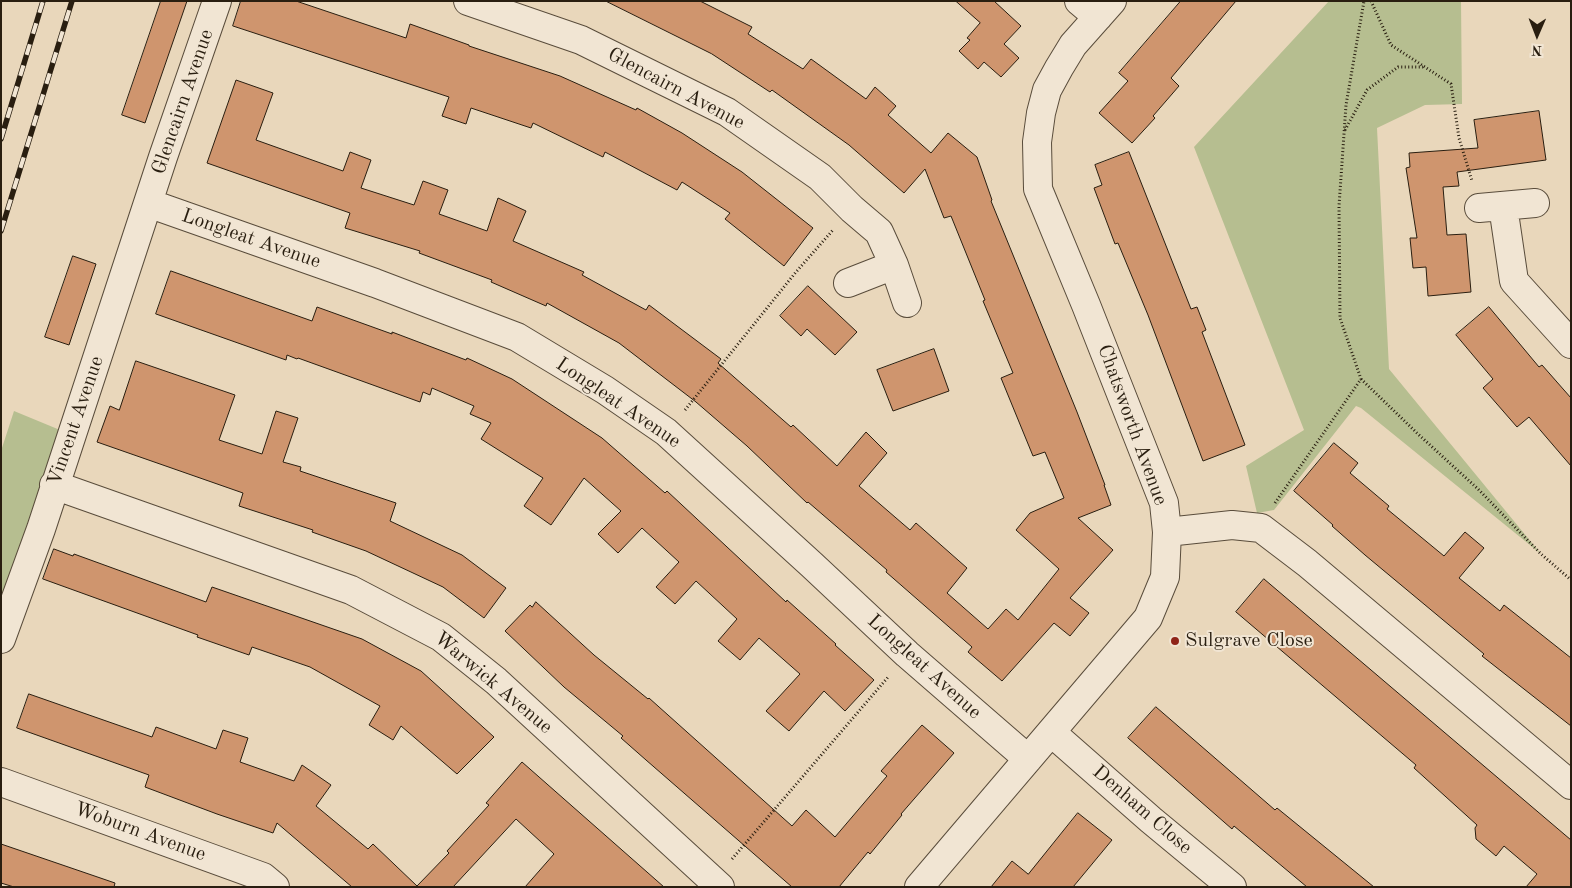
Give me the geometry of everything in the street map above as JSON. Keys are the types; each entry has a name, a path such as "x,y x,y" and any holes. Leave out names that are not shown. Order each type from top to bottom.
{"street":[{"name":"Glencairn Avenue","path":"148,203 217,1"},
{"name":"Glencairn Avenue","path":"468,1 581,40 727,112 820,177 852,209 879,232 894,265 907,304"},
{"name":"Chatsworth Avenue","path":"919,887 1148,618 1165,577 1167,532 1164,503 1094,323 1038,190 1037,142 1041,113 1047,90 1058,68 1096,6"},
{"name":"Longleat Avenue","path":"148,203 375,283 517,337 605,390 666,432 812,564 907,654 1028,759"},
{"name":"Vincent Avenue","path":"1,639 41,529 148,203"},
{"path":"1535,203 1491,207 1514,281 1571,344"},
{"path":"848,283 894,265"},
{"name":"Warwick Avenue","path":"54,485 351,590 441,637 496,681 717,884"},
{"path":"1167,532 1232,525 1261,528 1307,563 1571,785"},
{"name":"Denham Close","path":"1052,733 1232,887"},
{"name":"Woburn Avenue","path":"1,782 263,877 275,887"}],"path":[{"path":"1364,1 1346,105 1339,206 1340,318 1361,379 1478,489 1541,554 1571,580"},
{"path":"1371,1 1391,45 1451,84 1459,138 1491,207"},
{"path":"1344,133 1367,90 1398,68 1425,66"},
{"path":"666,432 796,272 852,209"},
{"path":"1261,528 1268,513 1361,379"},
{"path":"717,884 907,654"}],"green space":[{"path":"1329,1 1461,1 1462,104 1425,105 1377,128 1389,369 1541,554 1361,408 1356,406 1274,510 1257,513 1246,466 1304,430 1194,147"},
{"path":"14,411 60,430 1,607 1,451"}],"building":[{"path":"161,1 187,1 145,123 122,115"},
{"path":"241,1 296,1 406,38 410,24 560,76 636,110 637,108 682,133 742,172 813,228 784,266 725,219 730,213 682,182 677,190 605,152 603,157 533,123 531,128 471,108 466,124 442,116 449,97 233,26"},
{"path":"606,1 700,1 752,27 748,34 803,69 811,59 866,99 875,87 896,106 888,115 931,153 948,133 977,157 991,201 1077,412 1111,505 1078,518 1113,550 1070,598 1089,613 1070,636 1054,623 1002,681 968,652 972,647 886,572 887,570 807,503 747,446 696,402 619,343 547,303 546,306 491,282 492,280 419,253 420,251 345,228 350,213 207,163 236,80 273,93 256,140 343,171 350,152 371,160 361,188 414,205 423,181 448,190 439,214 487,231 498,198 526,211 513,241 584,272 582,275 646,310 649,305 721,359 718,363 791,427 793,425 837,466 866,432 887,453 859,486 910,530 916,523 967,568 947,593 988,629 1006,609 1018,620 1059,569 1016,530 1030,513 1064,498 1045,452 1033,456 1001,378 1013,373 951,216 944,218 925,169 904,193 849,145 772,90 770,92 712,54"},
{"path":"956,1 994,1 1021,26 1004,44 1019,58 1001,77 984,62 978,69 959,51 970,40 967,38 980,23"},
{"path":"1181,1 1236,1 1171,78 1179,86 1153,116 1155,118 1132,143 1099,113 1128,81 1119,73"},
{"path":"1539,111 1546,160 1457,172 1459,186 1443,187 1447,235 1466,234 1471,292 1428,296 1426,267 1413,268 1410,238 1417,238 1406,168 1410,167 1409,153 1478,148 1474,120"},
{"path":"1129,152 1191,309 1197,307 1206,330 1202,332 1245,445 1203,461 1148,315 1118,243 1115,244 1094,188 1102,185 1095,165"},
{"path":"73,256 96,264 69,345 45,337"},
{"path":"171,271 312,321 317,307 392,334 392,332 466,360 467,358 512,379 602,438 665,493 667,491 786,602 787,600 874,680 845,711 824,691 789,731 766,711 800,674 759,638 740,660 718,641 737,619 696,581 675,604 656,587 679,562 642,528 618,553 598,534 621,511 584,478 551,525 524,506 543,478 481,439 491,423 470,414 474,406 432,388 430,395 423,392 420,402 298,358 287,355 286,360 156,314"},
{"path":"808,286 857,332 835,355 807,329 801,336 780,316"},
{"path":"1489,307 1539,367 1542,365 1571,398 1571,466 1529,417 1517,427 1483,388 1493,379 1456,335"},
{"path":"934,349 949,391 893,411 877,370"},
{"path":"136,361 235,395 219,440 262,454 276,411 298,418 283,462 301,467 300,471 396,503 390,521 462,555 506,588 484,618 443,587 366,551 312,532 313,530 239,506 243,493 97,442 110,406 119,410"},
{"path":"1334,443 1358,463 1350,473 1389,506 1387,509 1444,556 1465,532 1484,548 1459,578 1500,611 1504,605 1571,658 1571,726 1482,656 1484,654 1365,555 1294,491"},
{"path":"54,549 73,556 74,554 206,602 212,587 362,639 421,671 494,737 457,774 401,726 393,740 369,725 380,706 310,667 252,647 249,655 43,579"},
{"path":"1264,579 1571,840 1571,887 1526,887 1537,874 1504,846 1496,856 1476,839 1475,828 1477,825 1414,768 1416,765 1236,612"},
{"path":"536,602 594,655 649,698 792,826 806,810 835,837 887,776 881,771 922,725 954,753 901,814 870,854 868,852 839,887 792,887 621,738 623,736 564,687 505,631 530,605 532,607"},
{"path":"29,694 152,737 156,727 216,749 223,730 248,738 240,762 294,781 302,765 331,785 316,806 368,849 373,844 417,886 449,853 447,851 489,805 486,803 522,762 664,887 525,887 554,854 516,819 453,887 352,887 277,823 273,833 217,814 145,787 149,775 17,728"},
{"path":"1156,707 1275,810 1277,808 1374,887 1307,887 1234,826 1232,829 1128,738"},
{"path":"1078,813 1112,840 1073,887 991,887 1012,861 1028,874"},
{"path":"1,844 115,883 114,887 14,887 1,883"}],"railway":[{"path":"1,139 43,1"},
{"path":"1,231 72,1"}],"place":[{"name":"Sulgrave Close","path":"1175,641"}]}
